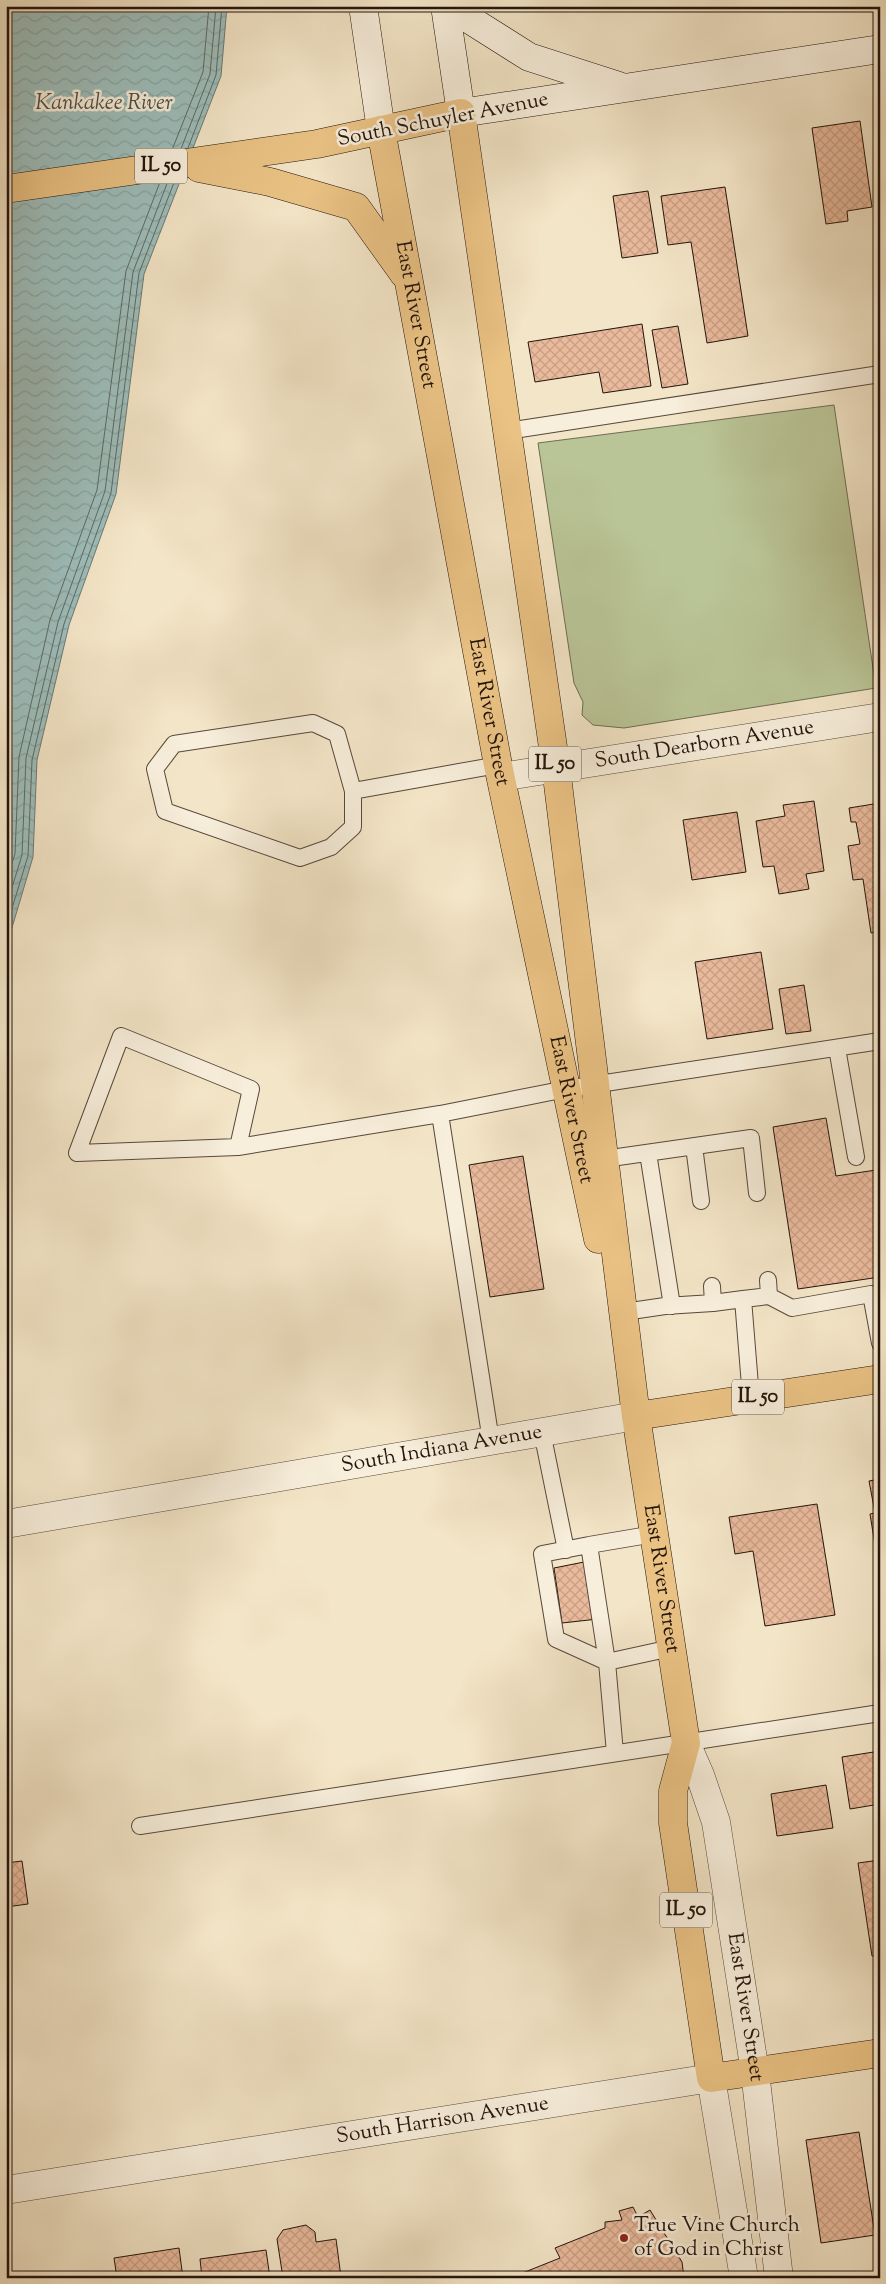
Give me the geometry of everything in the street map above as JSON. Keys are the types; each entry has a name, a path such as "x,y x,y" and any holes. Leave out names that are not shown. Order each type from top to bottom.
{"main road":[{"name":"South Schuyler Avenue","path":"6,189 317,144 462,113"},
{"name":"East River Street","path":"462,113 556,768 636,1416 686,1743 673,1791 673,1823 711,2078"},
{"name":"East River Street","path":"381,130 499,771 636,1416"},
{"path":"181,164 270,182 356,207 409,281"},
{"name":"South Indiana Avenue","path":"636,1416 880,1379"},
{"name":"South Harrison Avenue","path":"711,2078 880,2053"}],"street":[{"name":"East River Street","path":"363,6 381,130"},
{"name":"East River Street","path":"445,6 462,113"},
{"path":"458,6 464,16 529,57 625,88"},
{"name":"South Schuyler Avenue","path":"462,113 880,48"},
{"name":"South Dearborn Avenue","path":"499,771 556,768 880,717"},
{"name":"South Indiana Avenue","path":"6,1524 636,1416"},
{"name":"East River Street","path":"686,1743 700,1775 716,1822 755,2072 779,2278"},
{"name":"East River Street","path":"711,2078 744,2278"},
{"name":"South Harrison Avenue","path":"6,2190 711,2078"}],"lane":[{"path":"507,431 880,374"},
{"path":"313,723 337,734 352,791 353,826 332,847 300,858 165,811 156,769 174,744 313,723"},
{"path":"352,791 499,771"},
{"path":"238,1147 251,1089 122,1036 76,1153 177,1151 238,1147 440,1114 566,1089 880,1042"},
{"path":"837,1048 856,1157"},
{"path":"440,1114 491,1441"},
{"path":"604,1159 751,1138 757,1193"},
{"path":"694,1146 701,1201"},
{"path":"648,1153 672,1306"},
{"path":"712,1286 714,1302"},
{"path":"624,1312 665,1306 743,1299 769,1288 792,1308 871,1294 880,1343"},
{"path":"743,1299 751,1398"},
{"path":"542,1432 566,1550"},
{"path":"654,1534 542,1554 556,1640 607,1662 671,1648"},
{"path":"589,1545 607,1662 615,1753"},
{"path":"140,1826 880,1713"}],"green space":[{"path":"834,405 876,688 624,728 593,725 582,715 583,702 574,683 538,443"}],"water":[{"name":"Kankakee River","path":"6,6 227,6 221,76 144,274 116,494 69,625 37,760 33,857 11,931 6,980"}],"building":[{"path":"860,121 872,207 847,211 848,221 826,224 812,128"},
{"path":"725,187 748,336 707,343 691,242 668,245 661,196"},
{"path":"648,191 658,253 622,258 613,196"},
{"path":"642,324 651,386 603,393 599,372 535,382 528,342"},
{"path":"678,326 688,384 662,388 652,330"},
{"path":"814,801 824,871 806,874 809,889 779,894 774,866 763,867 756,821 785,816 783,805"},
{"path":"880,803 880,931 871,933 863,879 853,880 848,846 860,844 856,822 851,822 849,808"},
{"path":"737,812 746,872 692,880 683,820"},
{"path":"761,952 773,1029 707,1039 695,962"},
{"path":"804,985 811,1031 786,1034 779,989"},
{"path":"826,1118 836,1176 876,1170 880,1196 880,1277 798,1289 773,1127"},
{"path":"523,1156 544,1289 490,1297 469,1165"},
{"path":"880,1479 880,1544 875,1545 870,1514 875,1513 869,1481"},
{"path":"817,1504 835,1615 765,1626 753,1551 735,1554 729,1517"},
{"path":"589,1561 598,1619 562,1623 554,1568"},
{"path":"880,1751 880,1804 850,1809 842,1757"},
{"path":"826,1785 833,1828 777,1836 771,1794"},
{"path":"880,1860 880,1955 872,1956 858,1863"},
{"path":"22,1861 28,1904 6,1907 6,1863"},
{"path":"859,2132 875,2235 821,2243 806,2140"},
{"name":"True Vine Church of God in Christ","path":"633,2207 638,2217 650,2210 682,2262 684,2278 510,2278 560,2258 555,2248 605,2228 605,2222 622,2220 619,2211"},
{"path":"306,2225 315,2232 316,2242 336,2239 341,2277 354,2275 355,2278 283,2278 277,2239 283,2230"},
{"path":"179,2248 183,2278 117,2278 114,2258"},
{"path":"266,2250 270,2278 202,2278 200,2259"},
{"path":"105,2275 106,2278 82,2278"}],"place":[{"name":"True Vine Church of God in Christ","path":"624,2238"}]}
